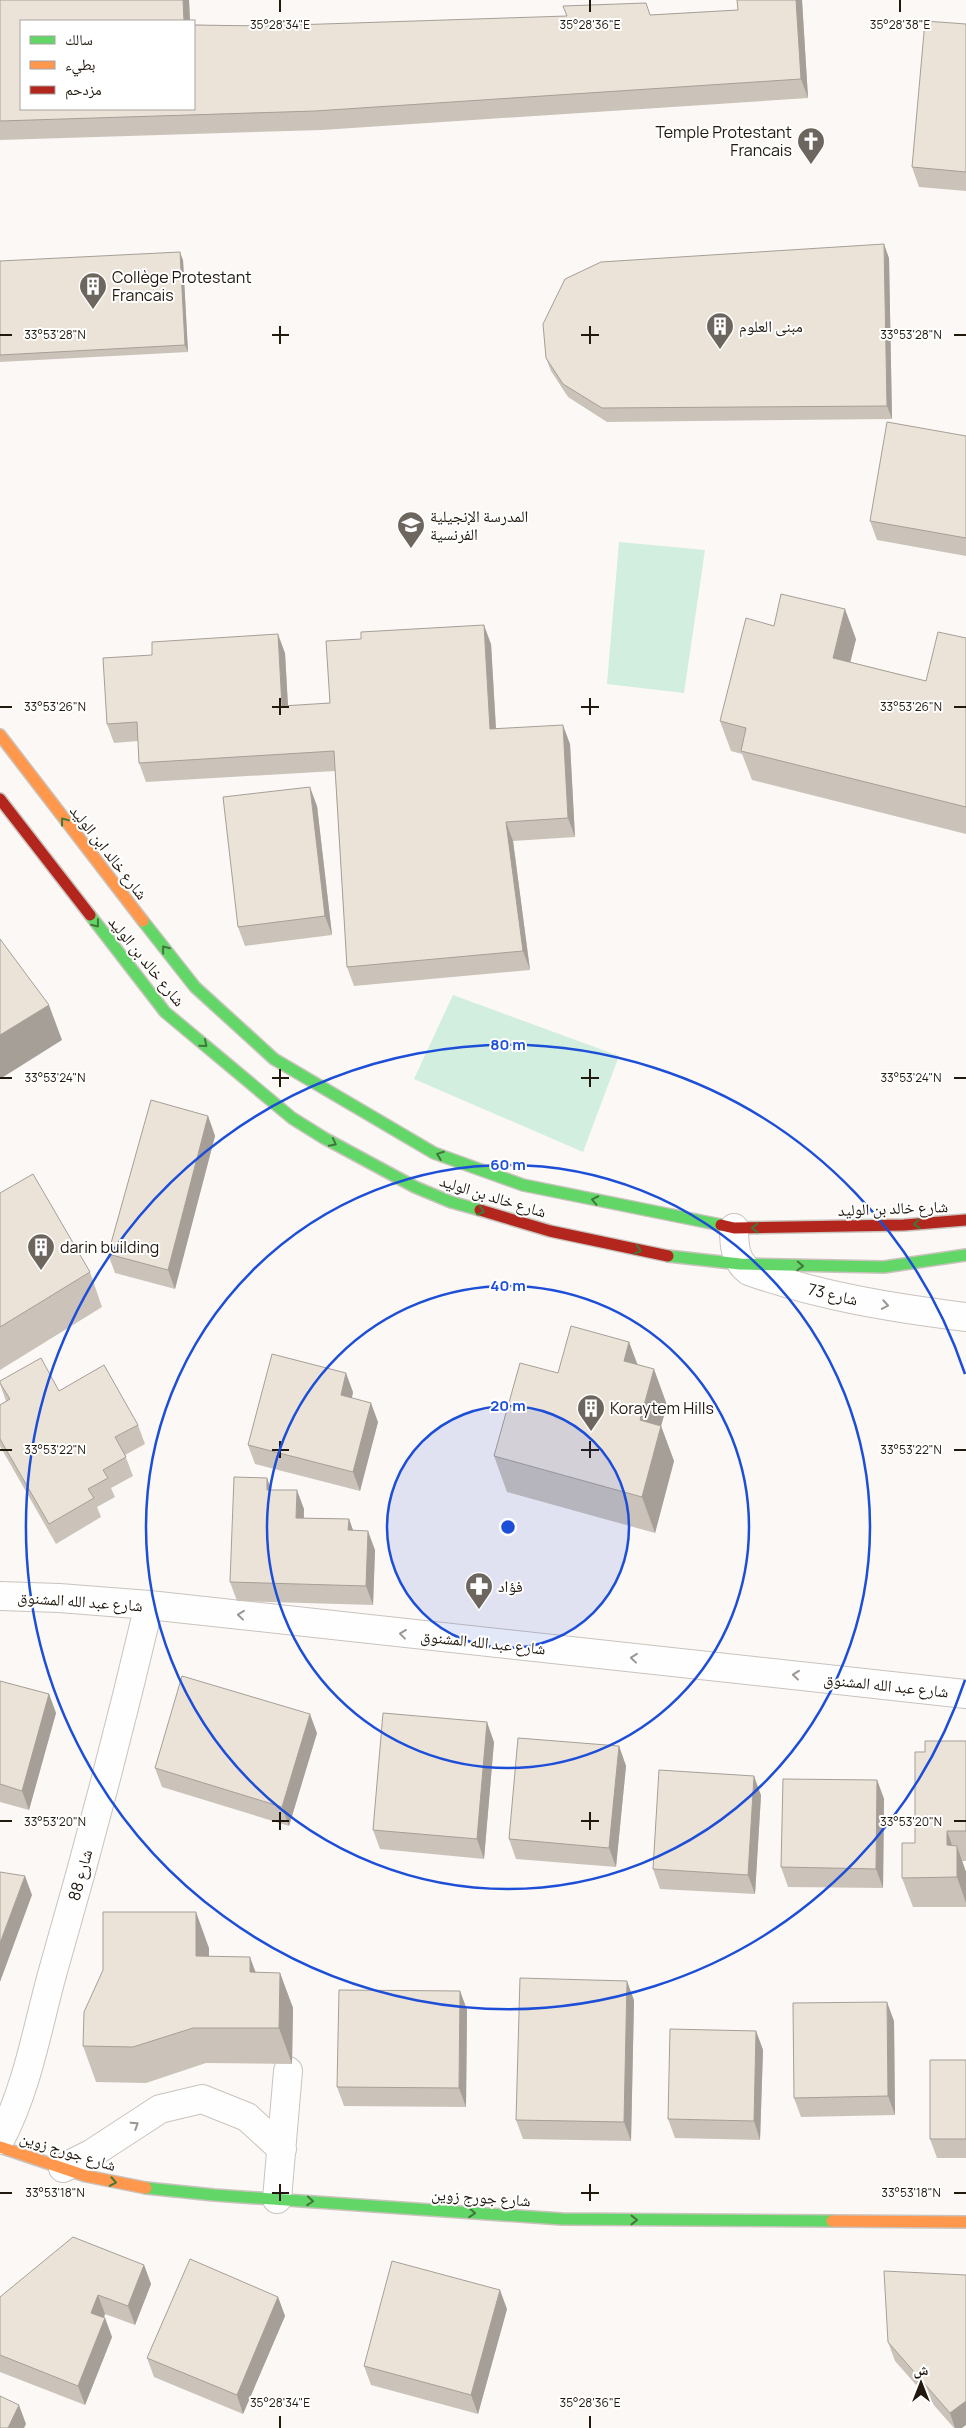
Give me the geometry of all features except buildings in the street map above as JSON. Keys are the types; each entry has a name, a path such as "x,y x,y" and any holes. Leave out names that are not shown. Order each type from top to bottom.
{"main road":[{"name":"شارع خالد ابن الوليد","path":"0,736 100,868 195,987"},
{"name":"شارع خالد بن الوليد","path":"0,799 165,1012 292,1118 324,1138 415,1187 451,1202 550,1231 683,1259 740,1264 884,1267 966,1255"},
{"name":"شارع خالد بن الوليد","path":"195,987 274,1059 434,1153 524,1185 734,1228 904,1225 966,1220"},
{"name":"شارع جورج زوين","path":"0,2147 86,2176 145,2188 277,2199 562,2219 966,2222"}],"street":[{"path":"734,1228 735,1247 740,1264"},
{"name":"شارع 73","path":"740,1264 749,1271 820,1292 889,1306 966,1317"},
{"name":"شارع عبد الله المشنوق","path":"0,1596 59,1598 149,1605 966,1694"},
{"name":"شارع 88","path":"0,2140 13,2113 33,2050 80,1877 149,1605"},
{"path":"277,2199 288,2071"},
{"path":"63,2168 91,2154 160,2109 202,2099 247,2117 282,2150"}],"green space":[{"path":"619,542 705,550 684,693 607,684"},
{"path":"453,995 619,1056 583,1152 414,1079"}],"traffic: fast":[{"path":"90,915 165,1012 292,1118 324,1138 415,1187 451,1202 480,1210"},
{"path":"143,921 195,987 274,1059 434,1153 523,1185 721,1225"},
{"path":"668,1256 740,1264 884,1267 966,1255"},
{"path":"146,2188 214,2195 562,2219 832,2221"}],"traffic: slow":[{"path":"0,735 143,921"},
{"path":"0,2147 86,2176 146,2188"},
{"path":"832,2221 966,2222"}],"traffic: jam":[{"path":"0,799 90,915"},
{"path":"480,1210 550,1231 668,1256"},
{"path":"721,1225 734,1228 904,1225 966,1220"}],"place":[{"name":"Temple Protestant Francais","path":"811,165"},
{"name":"Collège Protestant Francais","path":"93,310"},
{"name":"مبنى العلوم","path":"720,350"},
{"name":"المدرسة الإنجيلية الفرنسية","path":"411,549"},
{"name":"darin building","path":"41,1271"},
{"name":"Koraytem Hills","path":"591,1432"},
{"name":"فؤاد","path":"479,1610"}]}
